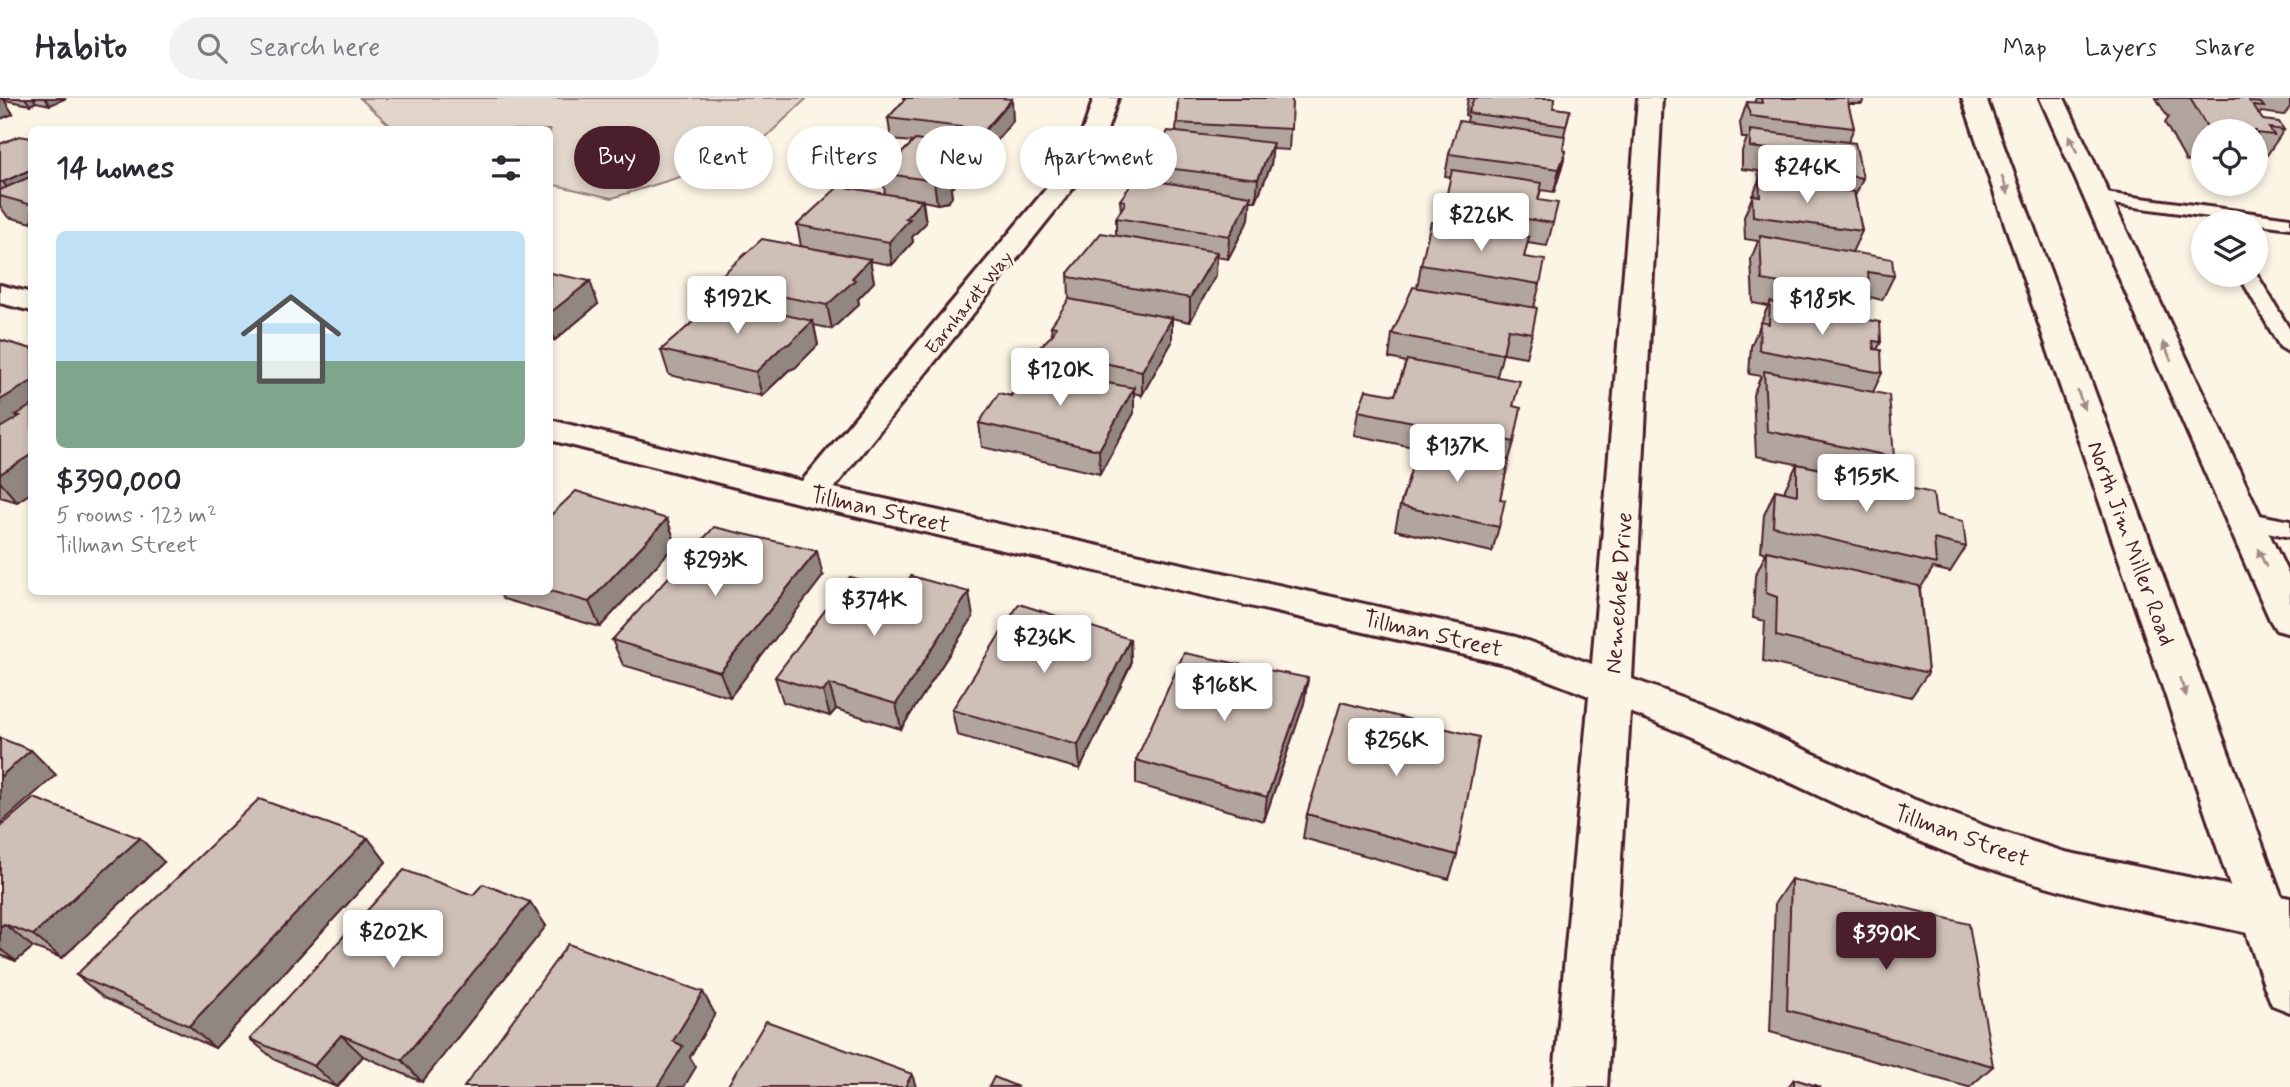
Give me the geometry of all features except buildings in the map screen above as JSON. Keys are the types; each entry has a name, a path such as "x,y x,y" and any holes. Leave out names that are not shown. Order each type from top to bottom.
{"street":[{"name":"Earnhardt Way","path":"810,494 988,279 1066,180 1090,141 1106,98"},
{"name":"Nemechek Drive","path":"1580,1087 1611,688 1650,98"},
{"name":"North Jim Miller Road","path":"1974,98 2277,917 2290,988"},
{"path":"2052,98 2290,620"},
{"path":"0,294 28,301"},
{"name":"Tillman Street","path":"553,431 810,494 1516,652 1710,725 1894,811 1983,846 2065,872 2277,917"}],"lane":[{"path":"2097,197 2191,213"},
{"path":"2268,221 2290,223"},
{"path":"2255,287 2290,347"},
{"path":"2244,520 2290,528"}],"shaded area":[{"path":"360,98 807,98 773,130 773,126 674,126 674,179 660,183 660,126 574,126 574,189 641,189 612,198 553,185 553,126 391,126"}]}
